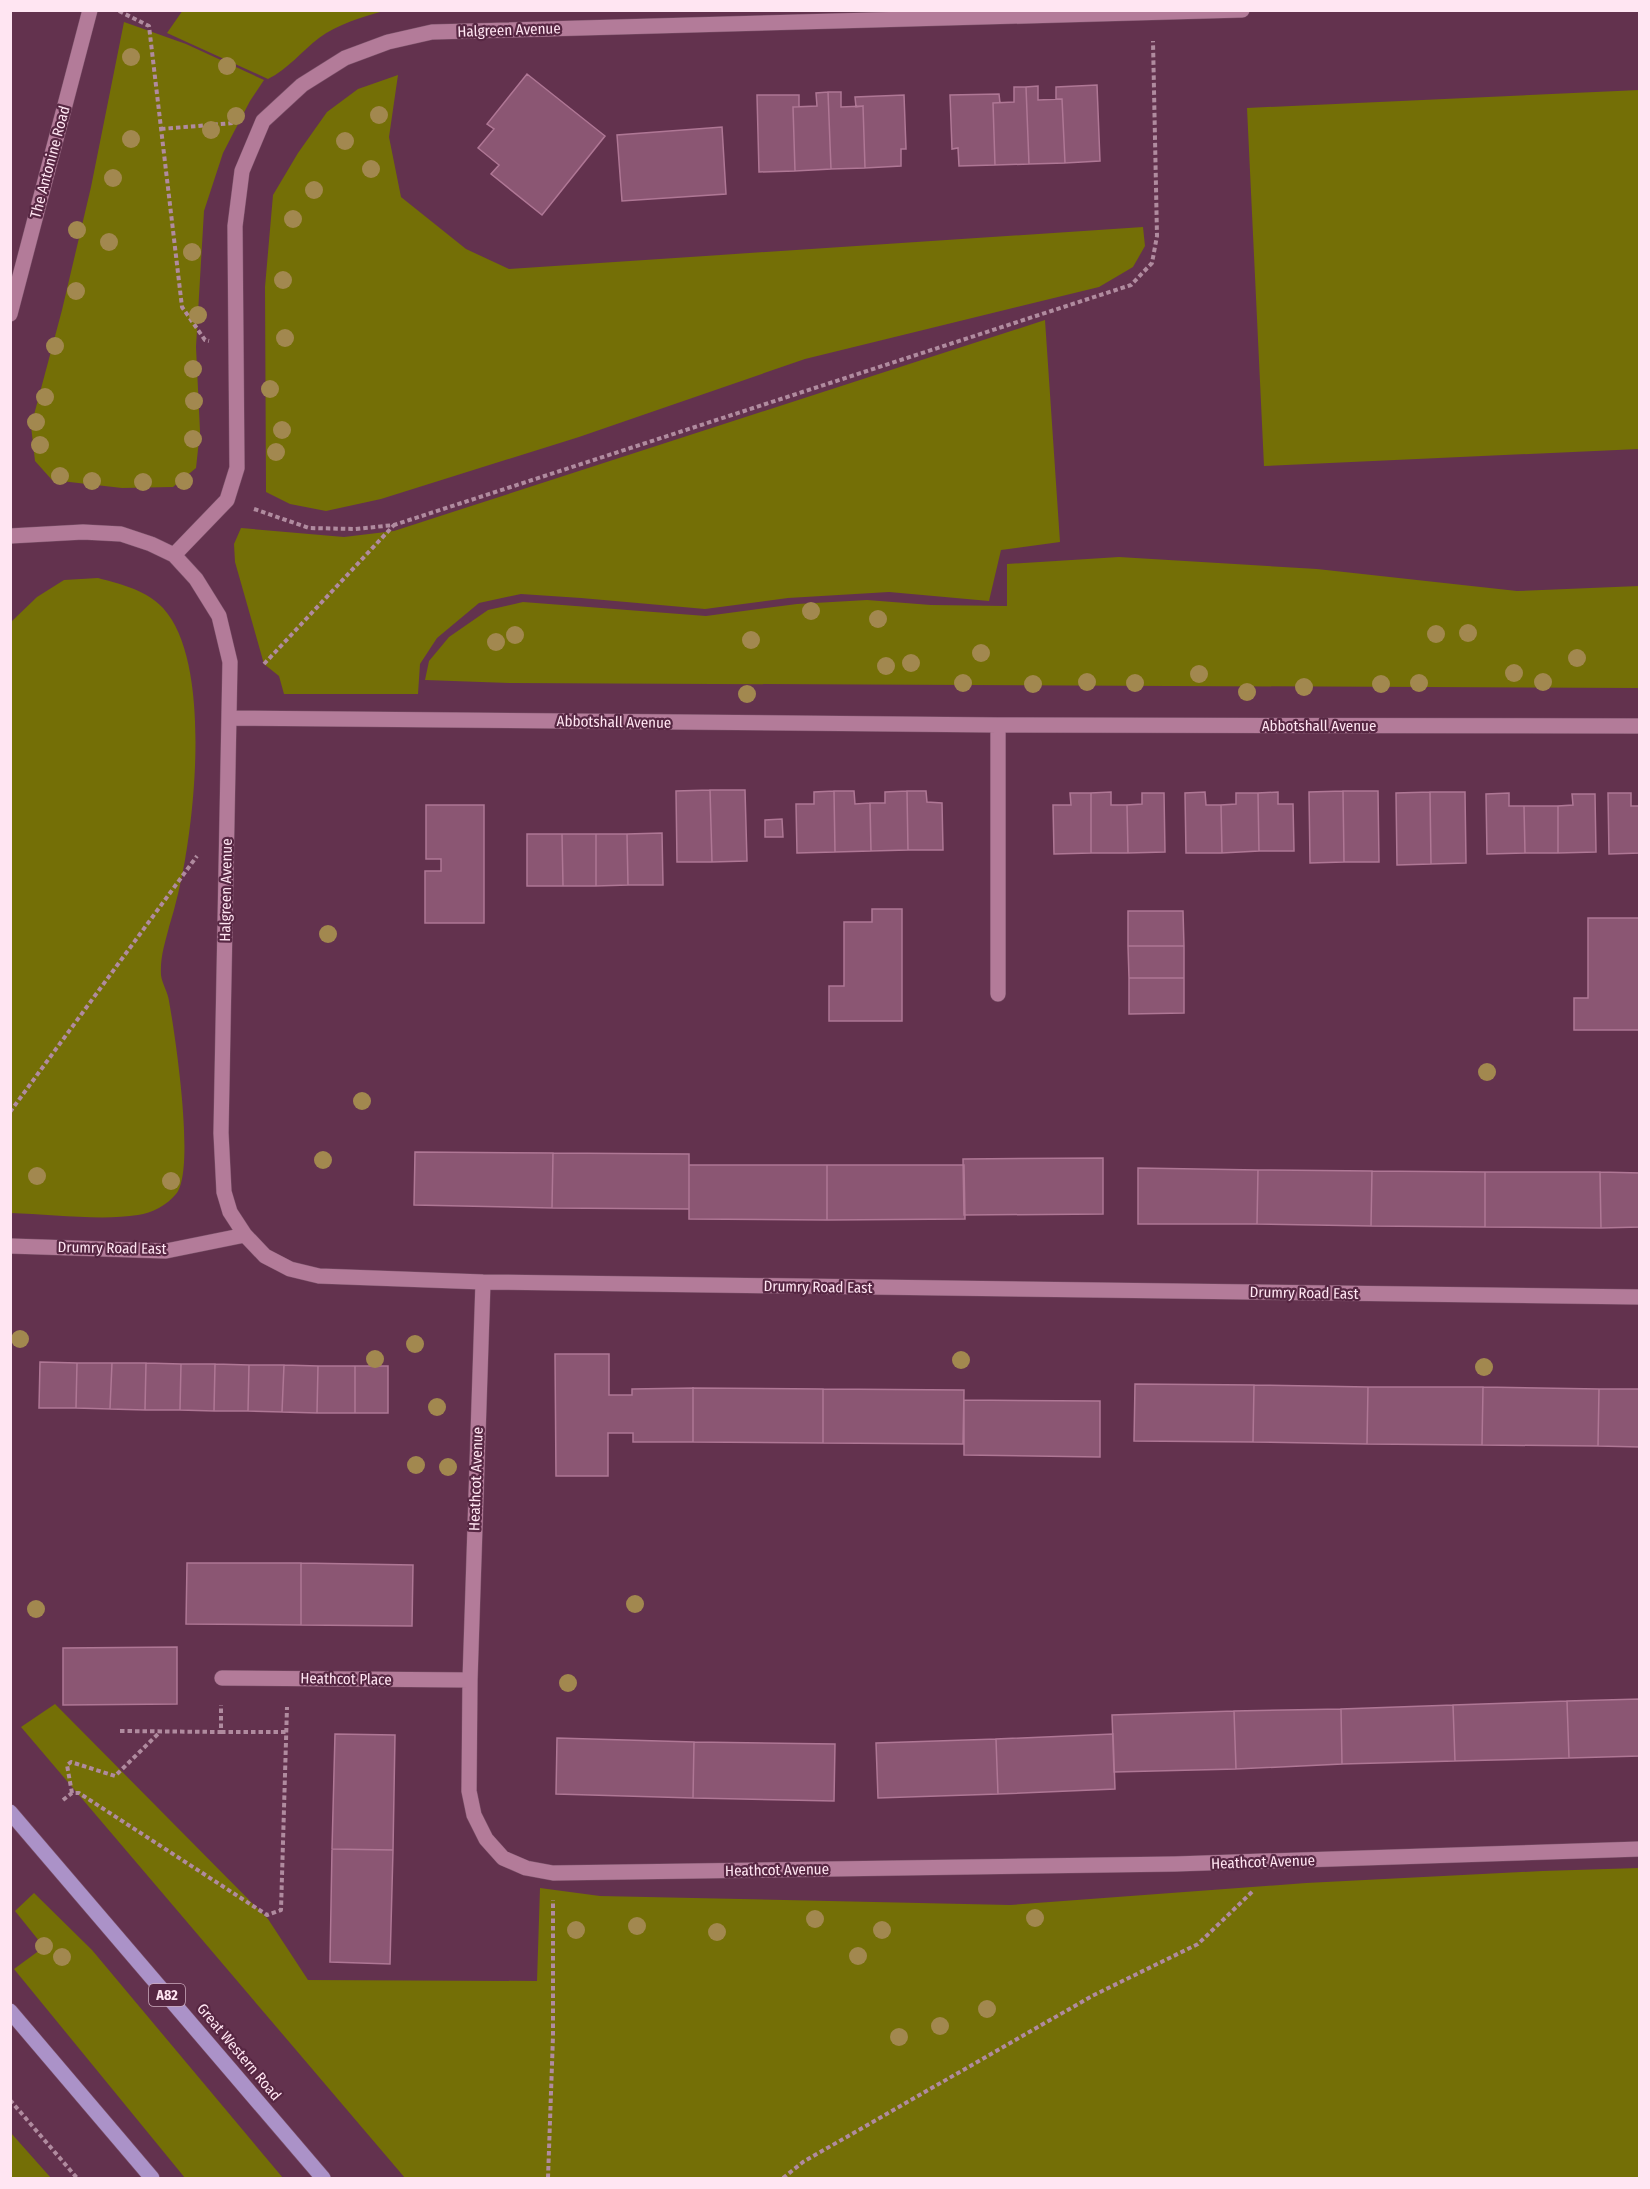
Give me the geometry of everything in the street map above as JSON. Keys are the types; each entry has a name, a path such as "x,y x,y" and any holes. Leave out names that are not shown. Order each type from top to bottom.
{"main road":[{"name":"Great Western Road","path":"10,1812 323,2178"},
{"path":"10,2011 152,2178"}],"street":[{"name":"The Antonine Road","path":"10,315 90,10"},
{"name":"Halgreen Avenue","path":"174,555 227,500 237,468 235,226 242,171 263,121 302,85 345,58 388,42 432,32 1242,10"},
{"name":"Halgreen Avenue","path":"10,536 82,532 121,534 151,544 174,555 196,579 219,616 230,662 221,1153 224,1192 230,1212 245,1235"},
{"name":"Abbotshall Avenue","path":"230,718 998,725 1640,726"},
{"path":"998,725 998,994"},
{"name":"Drumry Road East","path":"10,1246 166,1251 245,1235 265,1256 290,1269 319,1276 483,1282 1640,1297"},
{"name":"Heathcot Avenue","path":"483,1282 470,1680 469,1791 474,1815 486,1839 504,1858 526,1868 553,1873 1284,1861 1640,1849"},
{"name":"Heathcot Place","path":"222,1678 470,1680"}],"path":[{"path":"118,10 149,26 182,307 205,340 237,352"},
{"path":"227,500 309,528 355,529 394,525 1131,285 1152,263 1157,236 1152,13"},
{"path":"161,129 263,121"},
{"path":"264,664 394,525"},
{"path":"10,1112 199,853"},
{"path":"220,1732 222,1678"},
{"path":"63,1800 72,1793 80,1792 267,1915 281,1910 287,1679"},
{"path":"120,1731 286,1732"},
{"path":"72,1793 66,1765 71,1762 115,1776 161,1732"},
{"path":"783,2178 803,2162 1092,1996 1198,1944 1284,1861"},
{"path":"548,2178 554,2036 553,1873"},
{"path":"10,2100 77,2178"}],"shaded area":[{"path":"183,10 384,11 326,33 268,79 167,33"},
{"path":"124,22 186,44 264,80 250,101 223,153 204,211 196,347 200,431 196,468 173,487 122,488 52,480 35,461 31,426 62,310 91,187"},
{"path":"398,75 389,137 401,197 466,249 509,269 1143,227 1145,246 1133,267 1099,287 805,359 579,437 381,499 326,511 290,504 266,492 265,287 273,195 298,153 327,112 358,89"},
{"path":"1639,90 1639,449 1264,466 1247,108"},
{"path":"1045,320 1060,542 1001,550 989,601 889,592 788,598 705,609 521,594 479,603 437,638 420,664 418,694 284,694 279,676 264,664 235,562 234,544 241,528 344,537 394,531"},
{"path":"1119,557 1317,569 1517,591 1639,586 1639,688 509,683 425,680 429,661 449,637 488,610 523,602 706,616 797,604 867,600 931,605 1007,606 1007,564"},
{"path":"98,578 141,592 163,608 178,631 187,660 193,693 195,766 193,802 182,877 163,950 161,968 172,1018 182,1101 184,1159 182,1180 176,1194 168,1202 138,1215 92,1217 11,1213 11,622 37,597 64,580"},
{"path":"55,1704 268,1919 308,1980 537,1981 540,1888 600,1896 1010,1905 1306,1883 1639,1868 1639,2178 405,2178 21,1727"},
{"path":"34,1893 92,1950 283,2178 185,2178 14,1969 44,1947 15,1911"},
{"path":"11,2133 51,2178 11,2178"}],"building":[{"path":"527,74 605,136 542,215 491,174 499,165 478,148 494,129 487,124"},
{"path":"1097,85 1100,161 1065,163 1062,99 1056,99 1056,87"},
{"path":"1038,86 1038,100 1062,99 1065,163 1029,164 1026,87"},
{"path":"1014,87 1026,87 1029,164 995,165 993,103 1014,102"},
{"path":"828,92 831,169 795,171 793,107 817,106 816,93"},
{"path":"828,92 841,92 841,107 863,106 865,168 831,169"},
{"path":"999,94 1000,103 993,103 995,165 959,166 958,148 952,149 950,95"},
{"path":"757,95 799,95 799,107 793,107 795,171 759,172"},
{"path":"904,95 906,149 901,149 901,166 865,168 863,106 856,107 855,97"},
{"path":"722,127 726,194 622,201 617,135"},
{"path":"710,790 712,862 677,862 676,791"},
{"path":"710,790 745,790 747,861 712,862"},
{"path":"834,791 835,852 797,853 796,804 814,804 814,792"},
{"path":"834,791 854,791 855,804 870,803 871,851 835,852"},
{"path":"907,791 908,850 871,851 870,803 885,803 885,792"},
{"path":"907,791 926,791 927,802 942,803 943,850 908,850"},
{"path":"1343,791 1378,791 1379,862 1344,862"},
{"path":"1343,791 1344,862 1310,863 1309,792"},
{"path":"1111,792 1111,805 1127,805 1128,853 1091,853 1091,793"},
{"path":"1205,792 1206,805 1221,805 1222,853 1186,853 1185,793"},
{"path":"1278,792 1278,804 1293,804 1294,851 1259,851 1258,793"},
{"path":"1430,792 1465,792 1466,863 1431,864"},
{"path":"1430,792 1431,864 1397,865 1396,793"},
{"path":"1070,793 1091,793 1091,853 1054,854 1053,805 1071,805"},
{"path":"1142,793 1164,793 1165,852 1128,853 1127,805 1142,804"},
{"path":"1236,793 1258,793 1259,851 1222,853 1221,805 1236,804"},
{"path":"1509,793 1509,806 1524,806 1525,853 1487,854 1486,794"},
{"path":"1608,793 1631,793 1631,806 1640,806 1640,853 1609,854"},
{"path":"1572,794 1595,794 1596,852 1558,853 1558,806 1573,805"},
{"path":"426,805 484,805 484,923 425,923 425,871 441,871 441,859 426,859"},
{"path":"1524,806 1558,806 1558,853 1525,853"},
{"path":"782,819 783,837 765,837 765,820"},
{"path":"662,833 663,885 628,885 627,834"},
{"path":"527,834 562,834 563,886 527,886"},
{"path":"562,834 596,834 596,886 563,886"},
{"path":"596,834 627,834 628,885 596,886"},
{"path":"872,909 902,909 902,1021 829,1021 829,986 844,986 844,922 872,922"},
{"path":"1128,911 1183,911 1184,946 1128,946"},
{"path":"1588,918 1640,918 1640,1030 1574,1030 1574,998 1588,998"},
{"path":"1128,946 1184,946 1184,978 1129,978"},
{"path":"1129,978 1184,978 1184,1013 1129,1014"},
{"path":"415,1152 553,1153 552,1208 414,1205"},
{"path":"553,1153 689,1154 689,1209 552,1208"},
{"path":"1103,1158 1103,1214 964,1215 963,1159"},
{"path":"689,1165 827,1165 827,1220 689,1219"},
{"path":"827,1165 964,1165 965,1219 827,1220"},
{"path":"1138,1168 1258,1170 1257,1224 1138,1224"},
{"path":"1258,1170 1372,1171 1371,1226 1257,1224"},
{"path":"1372,1171 1485,1172 1485,1227 1371,1226"},
{"path":"1485,1172 1600,1172 1601,1228 1485,1227"},
{"path":"1600,1172 1640,1173 1640,1227 1601,1228"},
{"path":"555,1354 609,1354 609,1395 632,1395 632,1389 693,1388 693,1442 633,1442 633,1433 608,1433 608,1476 556,1476"},
{"path":"40,1362 77,1363 76,1408 39,1408"},
{"path":"77,1363 112,1363 110,1409 76,1408"},
{"path":"112,1363 146,1363 145,1410 110,1409"},
{"path":"146,1363 181,1364 180,1410 145,1410"},
{"path":"181,1364 215,1364 214,1411 180,1410"},
{"path":"215,1364 249,1365 248,1411 214,1411"},
{"path":"249,1365 284,1365 282,1412 248,1411"},
{"path":"284,1365 318,1366 317,1413 282,1412"},
{"path":"318,1366 355,1366 355,1413 317,1413"},
{"path":"355,1366 388,1366 388,1413 355,1413"},
{"path":"1135,1384 1254,1385 1253,1442 1134,1441"},
{"path":"1254,1385 1368,1387 1367,1444 1253,1442"},
{"path":"1368,1387 1483,1387 1482,1445 1367,1444"},
{"path":"1483,1387 1599,1389 1598,1446 1482,1445"},
{"path":"693,1388 823,1389 823,1443 693,1442"},
{"path":"823,1389 964,1390 963,1444 823,1443"},
{"path":"1599,1389 1640,1389 1640,1447 1598,1446"},
{"path":"964,1400 1100,1401 1100,1457 964,1455"},
{"path":"187,1563 301,1563 301,1625 186,1624"},
{"path":"301,1563 413,1565 412,1626 301,1625"},
{"path":"177,1647 177,1704 63,1705 63,1648"},
{"path":"1640,1699 1640,1756 1569,1758 1567,1701"},
{"path":"1567,1701 1569,1758 1455,1761 1453,1705"},
{"path":"1453,1705 1455,1761 1342,1764 1341,1709"},
{"path":"1341,1709 1342,1764 1236,1769 1234,1711"},
{"path":"1234,1711 1236,1769 1114,1772 1112,1715"},
{"path":"335,1734 395,1735 393,1850 332,1849"},
{"path":"1113,1734 1115,1789 998,1794 996,1739"},
{"path":"557,1738 694,1742 693,1798 556,1794"},
{"path":"996,1739 998,1794 878,1798 876,1743"},
{"path":"694,1742 835,1744 834,1801 693,1798"},
{"path":"332,1849 393,1850 390,1964 330,1962"}]}
